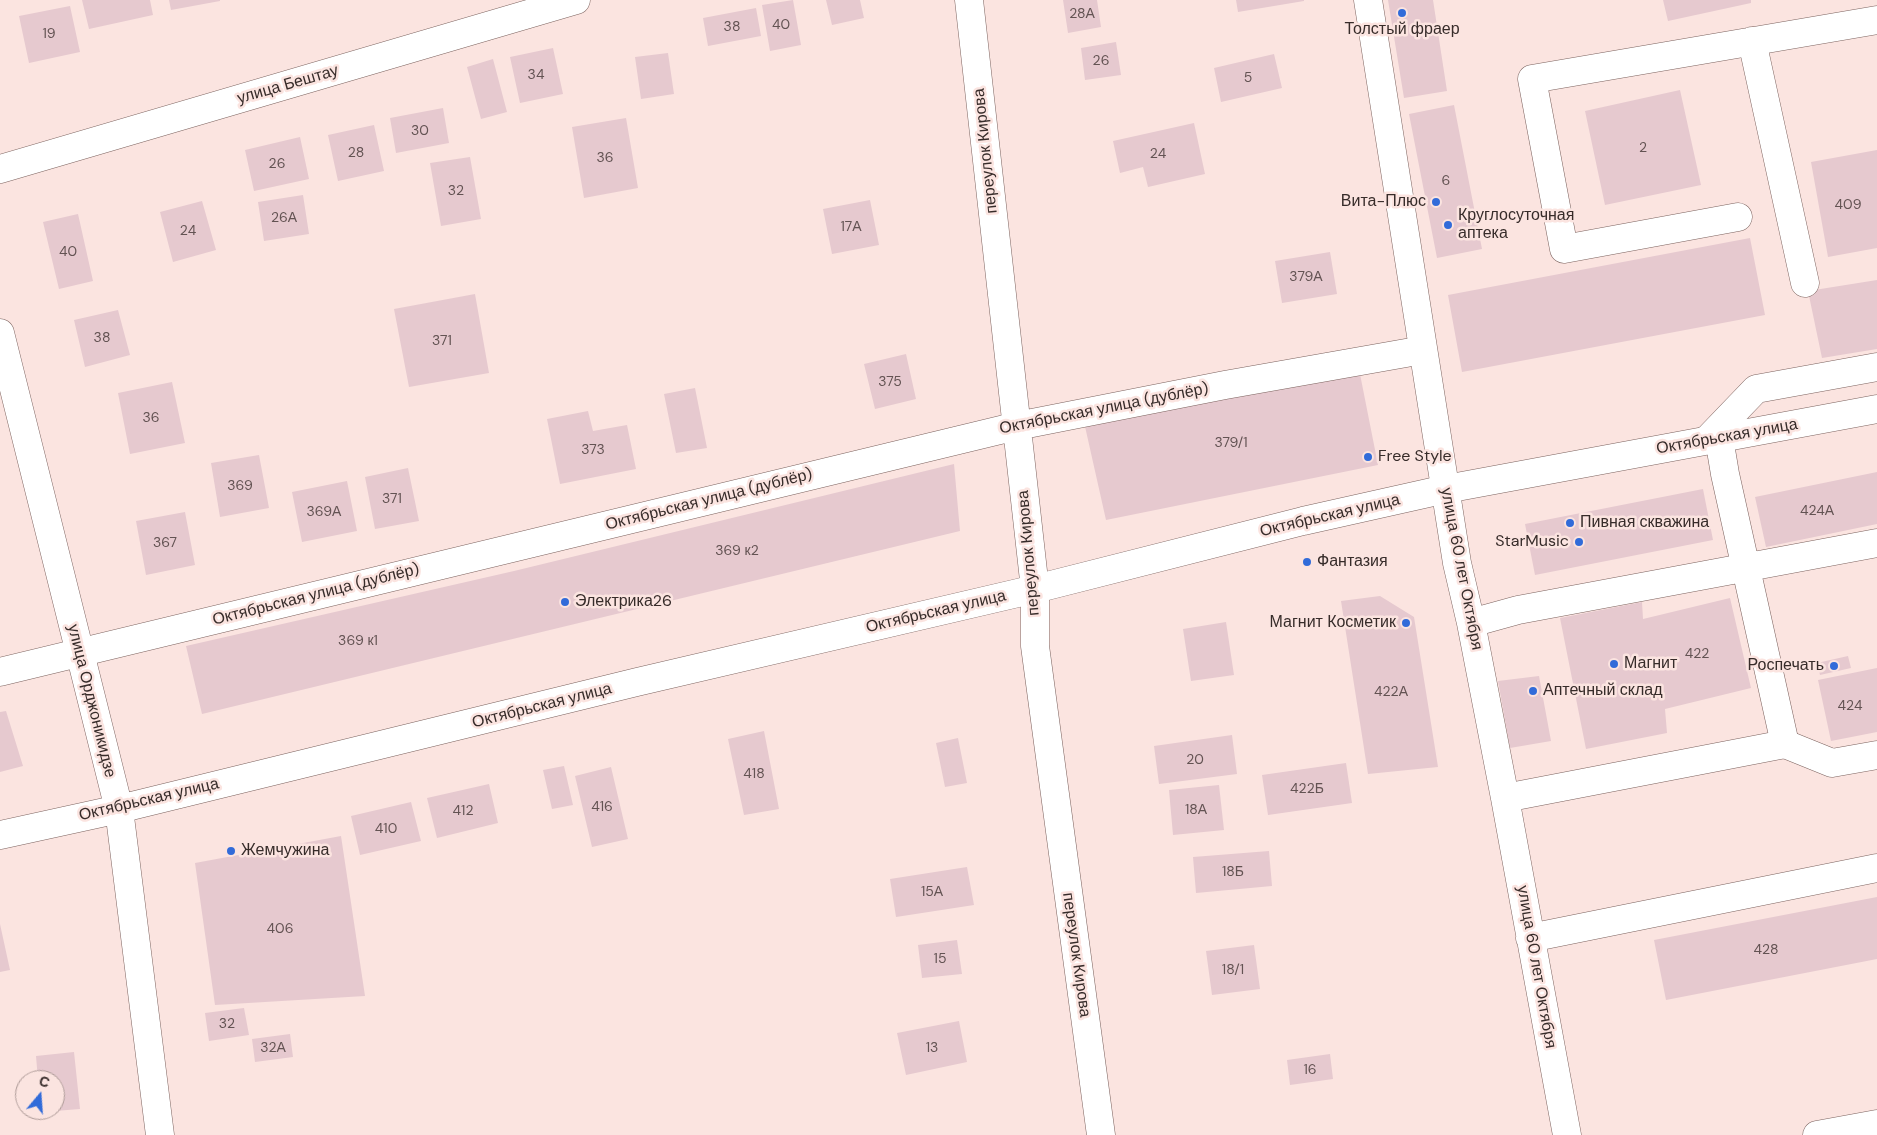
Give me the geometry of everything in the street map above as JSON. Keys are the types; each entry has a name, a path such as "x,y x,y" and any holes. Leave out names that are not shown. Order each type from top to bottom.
{"street":[{"name":"улица Бештау","path":"0,169 576,0"},
{"name":"переулок Кирова","path":"969,0 1035,589 1035,646 1101,1135"},
{"name":"улица 60 лет Октября","path":"1368,0 1457,563 1471,623 1567,1135"},
{"path":"1738,217 1564,249 1532,79 1877,20"},
{"path":"1752,42 1805,283"},
{"name":"улица Орджоникидзе","path":"0,333 119,809 160,1135"},
{"name":"Октябрьская улица (дублёр)","path":"0,672 1017,426 1225,385 1423,350"},
{"path":"1785,744 1725,474 1713,439 1756,389 1877,368"},
{"name":"Октябрьская улица","path":"0,835 119,809 637,682 1035,589 1303,521 1446,489 1877,409"},
{"path":"1471,623 1518,610 1747,569 1877,543"},
{"path":"1504,798 1785,744 1832,763 1877,755"},
{"path":"1530,938 1877,868"},
{"path":"1817,1135 1877,1124"}],"building":[{"path":"82,0 150,0 153,15 89,29"},
{"path":"169,0 220,0 220,1 171,10"},
{"path":"793,0 801,45 770,51 762,5"},
{"path":"826,0 860,0 864,18 832,25"},
{"path":"1063,0 1097,0 1101,27 1068,33"},
{"path":"1236,0 1304,0 1304,1 1238,12"},
{"path":"1388,0 1433,0 1447,91 1404,98"},
{"path":"1663,0 1751,0 1751,3 1668,21"},
{"path":"70,6 80,52 29,63 19,16"},
{"path":"756,8 761,36 708,46 703,18"},
{"path":"1116,42 1121,75 1085,80 1081,48"},
{"path":"553,48 563,94 520,103 510,57"},
{"path":"668,53 674,94 641,99 635,57"},
{"path":"1274,54 1282,88 1221,102 1214,68"},
{"path":"493,59 507,112 481,119 467,67"},
{"path":"1680,90 1701,185 1605,205 1585,111"},
{"path":"1454,105 1482,249 1437,258 1409,114"},
{"path":"443,108 449,143 396,153 390,118"},
{"path":"626,118 638,188 584,198 572,127"},
{"path":"1194,123 1205,174 1148,187 1143,167 1120,173 1113,141"},
{"path":"374,125 384,171 338,181 328,135"},
{"path":"300,137 309,179 254,191 245,150"},
{"path":"1877,150 1877,248 1828,257 1811,162"},
{"path":"470,157 481,219 441,226 430,163"},
{"path":"303,195 309,234 264,241 258,202"},
{"path":"870,200 879,245 832,254 823,209"},
{"path":"202,201 216,250 173,262 160,212"},
{"path":"78,214 93,281 59,289 43,222"},
{"path":"1750,238 1765,315 1462,372 1448,295"},
{"path":"1330,252 1337,294 1282,303 1275,261"},
{"path":"1877,280 1877,349 1822,358 1808,291"},
{"path":"475,294 489,373 409,387 394,309"},
{"path":"118,310 130,355 85,367 74,320"},
{"path":"906,354 916,399 875,409 864,364"},
{"path":"1360,374 1378,465 1106,520 1084,422"},
{"path":"172,382 185,443 130,454 118,393"},
{"path":"695,388 707,448 676,453 664,394"},
{"path":"588,411 593,431 627,425 636,469 560,484 547,419"},
{"path":"259,455 269,508 220,517 211,463"},
{"path":"954,464 960,531 202,714 186,646 514,571"},
{"path":"408,468 419,521 375,529 365,477"},
{"path":"1877,472 1877,524 1766,547 1755,497"},
{"path":"347,481 357,531 302,542 292,492"},
{"path":"1703,489 1713,540 1535,575 1525,524"},
{"path":"185,512 195,565 146,575 136,521"},
{"path":"1380,596 1414,617 1438,767 1368,774 1341,601"},
{"path":"1730,598 1751,688 1665,709 1667,733 1586,749 1560,618 1642,602 1643,619"},
{"path":"1226,622 1234,675 1191,681 1183,629"},
{"name":"Роспечать","path":"1848,656 1851,668 1820,675 1817,663"},
{"path":"1877,668 1877,732 1831,741 1818,680"},
{"path":"1539,676 1551,741 1510,748 1498,681"},
{"path":"6,711 23,766 0,772 0,712"},
{"path":"764,731 779,809 744,815 728,739"},
{"path":"1232,735 1237,774 1159,784 1154,746"},
{"path":"958,738 967,783 945,787 936,743"},
{"path":"1346,763 1352,803 1268,815 1262,775"},
{"path":"564,766 573,805 552,809 543,770"},
{"path":"611,767 628,839 592,847 575,776"},
{"path":"489,784 498,823 437,838 427,798"},
{"path":"1219,785 1224,830 1173,835 1169,790"},
{"path":"411,802 421,841 360,855 351,816"},
{"path":"341,836 365,996 215,1005 195,863"},
{"path":"1269,851 1272,886 1196,893 1193,857"},
{"path":"967,867 974,905 896,917 890,879"},
{"path":"1877,897 1877,959 1666,1000 1654,940"},
{"path":"0,924 10,970 0,972"},
{"path":"957,940 962,974 922,978 918,945"},
{"path":"1254,945 1260,989 1212,995 1206,951"},
{"path":"244,1008 249,1035 209,1041 205,1013"},
{"path":"959,1021 967,1062 906,1075 897,1033"},
{"path":"290,1034 293,1057 255,1062 252,1039"},
{"path":"74,1052 80,1109 65,1110 65,1070 37,1070 36,1056"},
{"path":"1330,1054 1333,1079 1290,1085 1287,1060"}],"place":[{"name":"Толстый фраер","path":"1402,13"},
{"name":"Вита-Плюс","path":"1436,202"},
{"name":"Круглосуточная аптека","path":"1448,225"},
{"name":"Free Style","path":"1368,457"},
{"name":"Пивная скважина","path":"1570,523"},
{"name":"StarMusic","path":"1579,542"},
{"name":"Фантазия","path":"1307,562"},
{"name":"Электрика26","path":"565,602"},
{"name":"Магнит Косметик","path":"1406,623"},
{"name":"Магнит","path":"1614,664"},
{"name":"Роспечать","path":"1834,666"},
{"name":"Аптечный склад","path":"1533,691"},
{"name":"Жемчужина","path":"231,851"}]}
